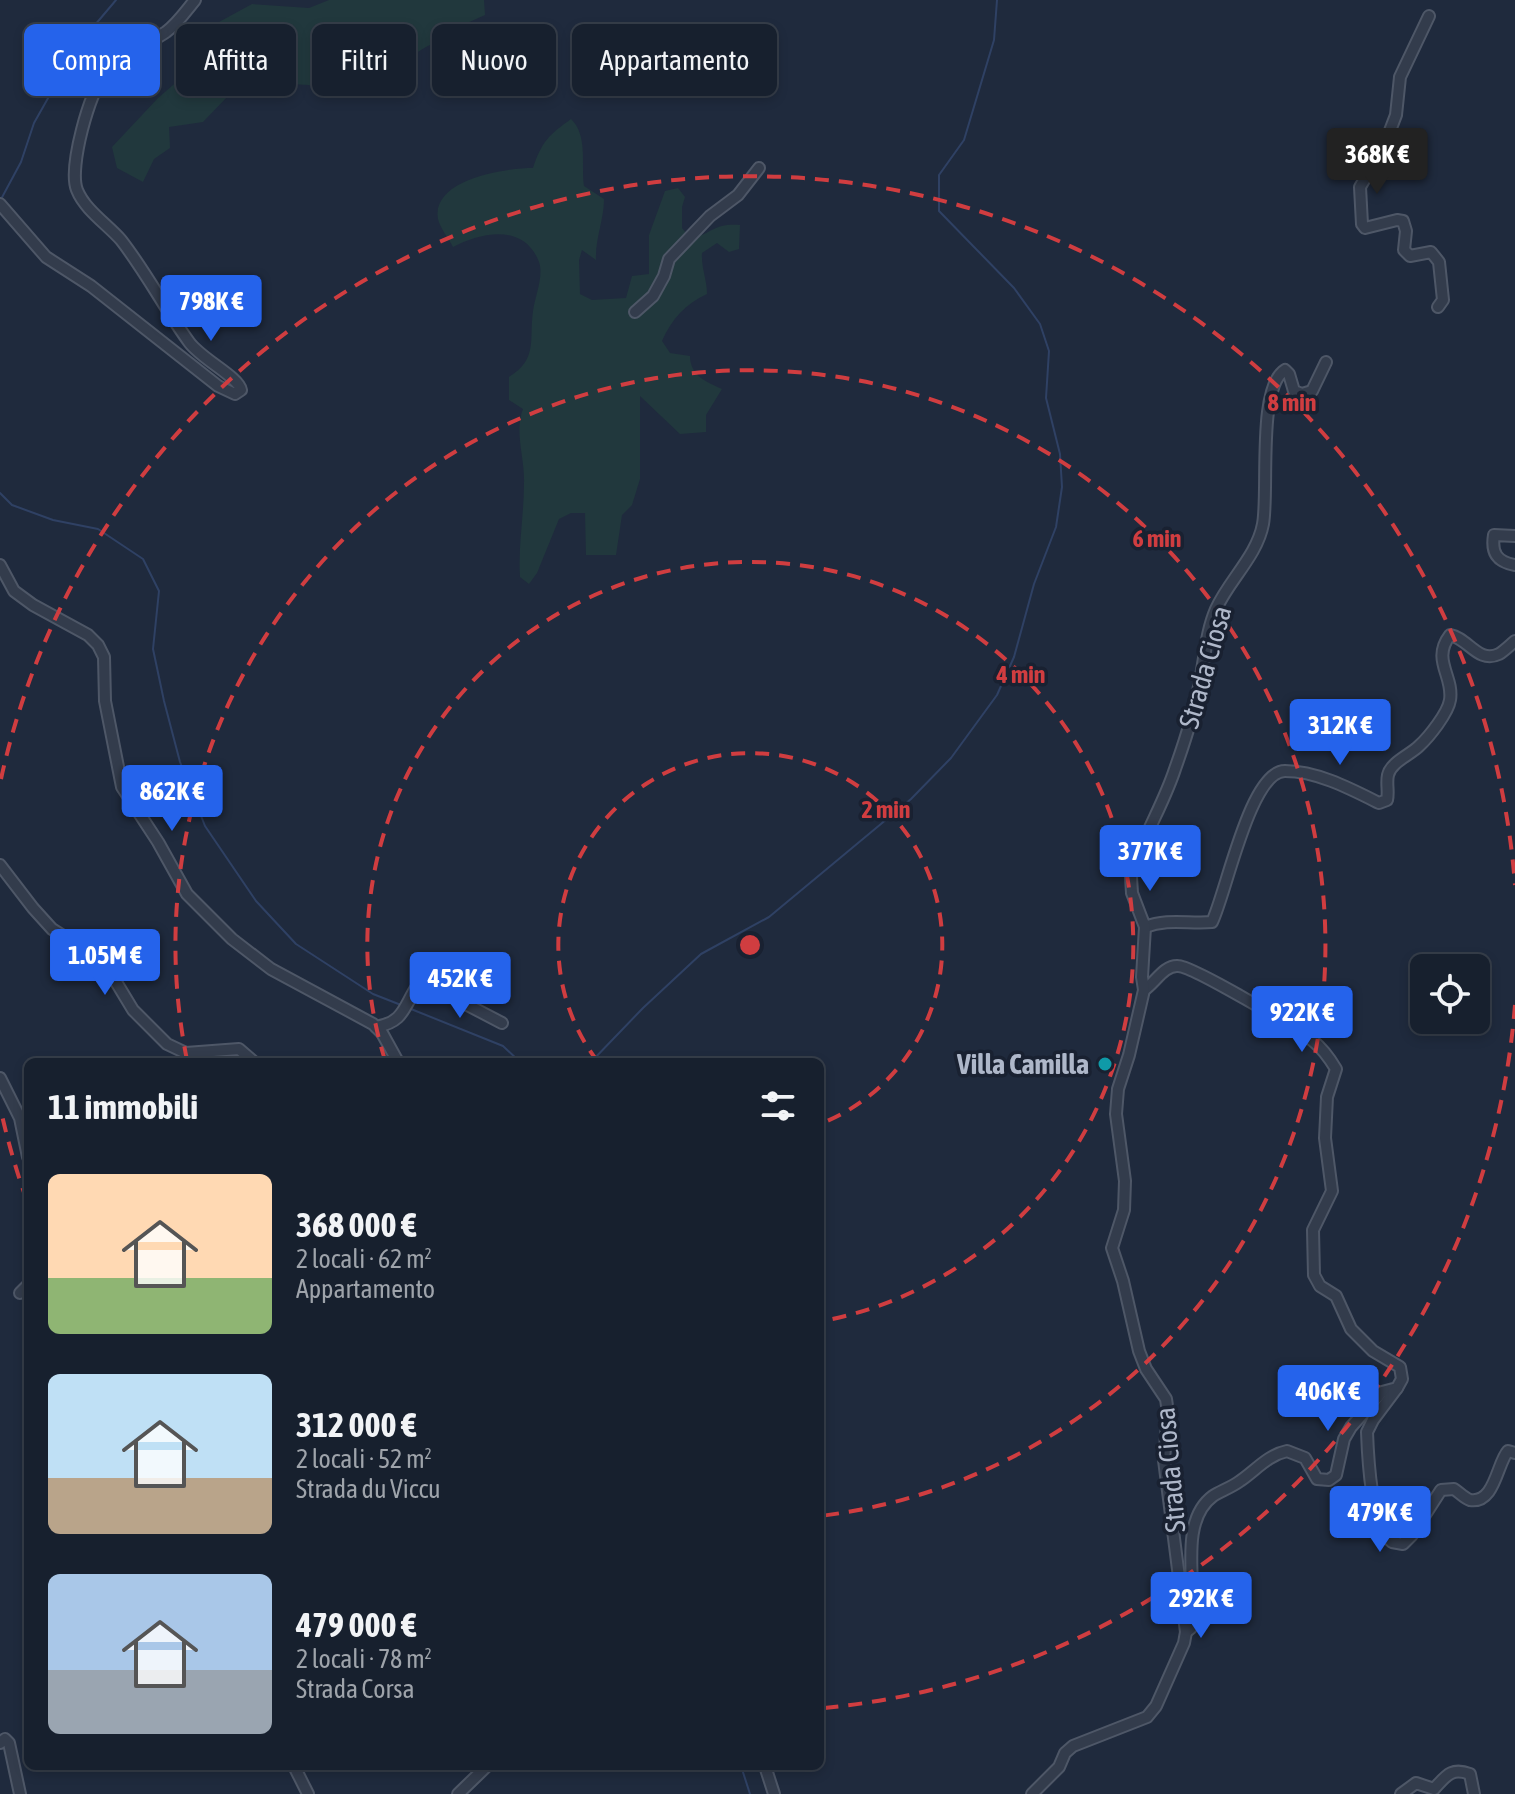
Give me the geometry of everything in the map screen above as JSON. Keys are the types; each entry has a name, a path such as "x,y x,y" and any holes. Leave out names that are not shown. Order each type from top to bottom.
{"street":[{"path":"1,206 46,257 91,286 218,386 235,394 241,390 237,379 210,364 188,342 121,241 83,201 75,181 78,152 95,90 101,79 108,69 168,30 195,0"},
{"path":"1429,16 1400,77 1396,115 1383,149 1360,187 1362,224 1365,228 1403,221 1406,231 1404,250 1410,256 1431,252 1439,262 1443,300 1438,307"},
{"path":"635,312 653,296 669,259 710,216 738,195 759,168"},
{"name":"Strada Ciosa","path":"1032,1794 1059,1767 1065,1753 1073,1746 1139,1723 1151,1714 1184,1643 1186,1632 1164,1460 1168,1413 1166,1399 1146,1369 1139,1351 1112,1248 1124,1210 1125,1181 1116,1114 1118,1089 1144,990 1145,927 1132,893 1131,877 1175,770 1216,610 1263,527 1267,479 1264,440 1269,406 1280,373 1285,370 1294,391 1302,394 1312,391 1326,362"},
{"path":"1515,536 1500,534 1494,535 1493,539 1495,556 1515,565"},
{"path":"0,565 14,591 88,635 98,645 104,657 105,701 122,787 187,894 232,939 271,969 376,1027 396,1058"},
{"path":"1145,927 1158,922 1212,922 1221,904 1242,829 1266,779 1282,770 1323,778 1379,803 1387,800 1388,774 1438,724 1451,700 1442,659 1444,643 1450,635 1461,637 1473,651 1489,657 1501,653 1515,641"},
{"path":"0,865 52,929 104,962 133,1010 167,1044 186,1053 239,1049 249,1058"},
{"path":"1144,990 1169,967 1181,966 1240,996 1312,1040 1336,1069 1327,1097 1325,1138 1332,1191 1313,1230 1316,1281 1336,1296 1351,1329 1373,1351 1400,1367 1402,1379 1367,1432 1376,1516 1382,1530 1392,1542 1403,1544 1441,1490 1454,1489 1469,1500 1477,1499 1484,1495 1499,1475 1503,1456 1508,1451 1515,1453"},
{"path":"376,1027 395,1022 416,988 426,988 454,998 502,1023"},
{"path":"0,1078 20,1118 24,1138"},
{"path":"1186,1632 1191,1628 1193,1618 1189,1565 1195,1527 1203,1507 1212,1497 1269,1458 1287,1451 1305,1458 1317,1479 1329,1480 1336,1475 1344,1439 1351,1427 1384,1390 1397,1388"},
{"path":"0,1743 3,1739 9,1743 20,1794"},
{"path":"296,1770 308,1794"},
{"path":"458,1794 483,1770"},
{"path":"766,1770 774,1794"},
{"path":"1401,1794 1416,1783 1434,1789 1454,1770 1470,1774 1474,1794"}],"green space":[{"path":"329,0 484,0 485,15 465,24 432,24 432,44 416,54 416,24 312,24 312,87 296,84 296,24 218,24 252,4 309,8"},
{"path":"176,82 176,96 228,96 203,122 169,127 170,148 154,159 143,182 117,168 112,147"},
{"path":"571,119 582,141 584,186 604,199 596,260 582,250 579,260 580,294 592,300 626,298 632,276 649,274 649,235 665,191 678,188 685,197 682,228 691,239 720,227 740,225 739,249 729,252 717,243 702,253 707,294 680,313 662,341 670,353 690,356 696,373 722,389 706,415 706,432 680,434 640,396 640,479 632,505 622,515 616,555 586,555 585,513 571,513 559,519 537,573 529,584 520,577 524,474 520,418 523,409 509,400 509,377 528,356 539,286 539,262 523,241 513,236 489,235 453,247 438,219 439,205 446,194 473,178 506,170 533,168 547,139"}],"waterway":[{"path":"0,201 21,162 34,123 78,45 116,0"},
{"path":"595,1058 701,954 769,917 911,799 951,758 997,695 1014,657 1034,584 1056,527 1062,487 1060,454 1046,398 1049,351 1040,324 1014,288 939,211 939,175 964,140 994,40 997,0"},
{"path":"0,493 12,505 53,520 98,529 143,559 159,591 153,649 164,701 180,762 205,826 256,901 296,944 373,994 401,1005"},
{"path":"411,1009 503,1046 516,1058"},
{"path":"742,1770 750,1794"}],"place":[{"name":"Villa Camilla","path":"1105,1064"}]}
